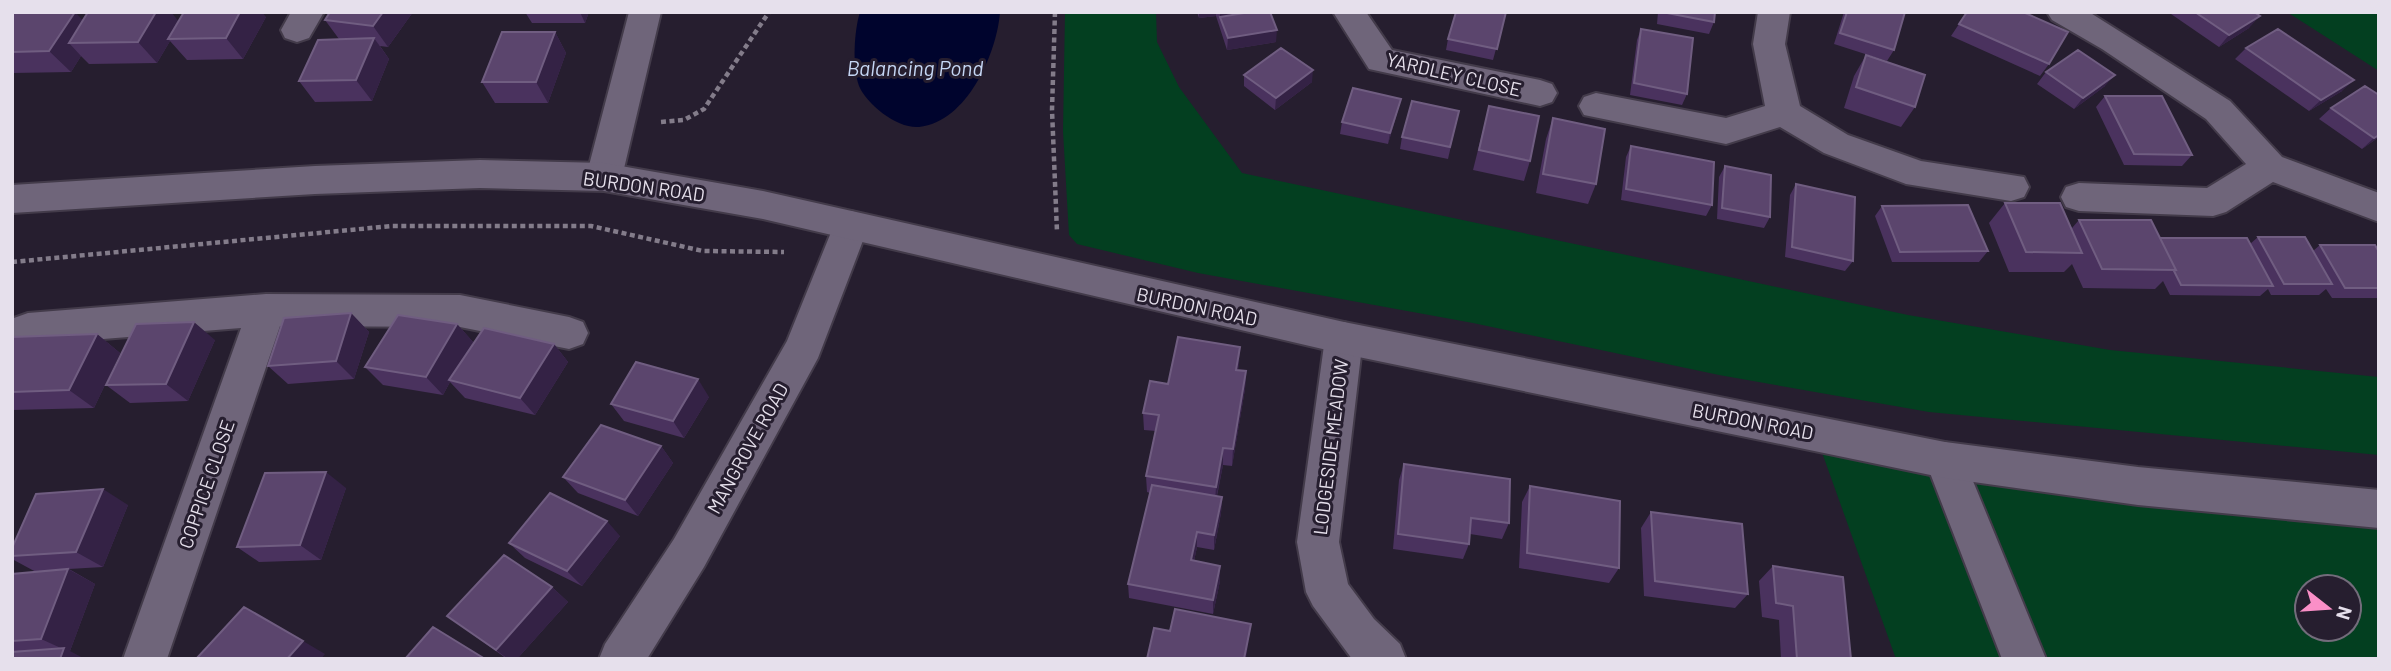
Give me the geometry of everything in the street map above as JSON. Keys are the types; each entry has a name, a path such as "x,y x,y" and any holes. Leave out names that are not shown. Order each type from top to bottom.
{"street":[{"path":"604,177 645,12"},
{"name":"YARDLEY CLOSE","path":"1349,12 1381,60 1540,93"},
{"path":"1774,12 1769,44 1784,113 1836,144 1919,174 2011,187"},
{"path":"2063,12 2114,41 2218,110 2270,167 2379,208"},
{"path":"1596,106 1726,131 1784,113"},
{"path":"2079,197 2213,202 2270,167"},
{"name":"BURDON ROAD","path":"12,199 315,180 480,174 604,177 763,205 846,239 1069,278 1343,338 1945,460 2138,486 2379,509"},
{"name":"MANGROVE ROAD","path":"621,659 689,553 804,346 846,239"},
{"path":"28,328 266,310 460,311 569,333"},
{"name":"COPPICE CLOSE","path":"145,659 266,310"},
{"name":"LODGESIDE MEADOW","path":"1343,338 1318,542 1328,592 1357,634 1384,659"},
{"path":"1945,460 2024,659"}],"path":[{"path":"618,122 684,122 694,118 769,12"},
{"path":"1055,12 1052,110 1055,226 1069,278"},
{"path":"12,262 392,226 591,226 703,251 846,239"}],"green space":[{"path":"1065,12 1156,12 1157,42 1179,87 1242,173 1908,315 2110,350 2379,377 2379,455 1929,412 1719,375 1473,323 1198,273 1077,244 1069,235 1063,131"},
{"path":"2287,12 2379,12 2379,71"},
{"path":"1815,433 2379,509 2379,659 1896,659"}],"water":[{"name":"Balancing Pond","path":"860,12 1000,12 998,29 986,65 965,99 951,113 936,122 911,127 893,120 876,108 859,86 855,69 855,49"}],"building":[{"path":"75,12 49,51 12,52 12,13"},
{"path":"88,12 156,12 138,42 69,43"},
{"path":"184,12 240,12 226,38 168,39"},
{"path":"330,12 383,12 373,26 325,20"},
{"path":"1270,12 1277,30 1228,38 1220,17"},
{"path":"1456,12 1506,12 1497,49 1448,39"},
{"path":"1662,12 1715,12 1714,22"},
{"path":"1847,12 1905,12 1894,50 1840,33"},
{"path":"1967,12 2023,12 2068,32 2049,64 1959,24"},
{"path":"2195,12 2254,12 2260,16 2229,35"},
{"path":"1641,29 1693,38 1687,94 1634,83"},
{"path":"2278,29 2354,80 2321,100 2246,48"},
{"path":"502,32 555,32 536,82 482,82"},
{"path":"374,38 356,80 299,81 318,40"},
{"path":"1281,48 1313,70 1276,98 1244,75"},
{"path":"2078,50 2115,75 2083,98 2046,72"},
{"path":"1866,55 1925,75 1915,107 1856,87"},
{"path":"2365,86 2379,95 2379,135 2374,138 2331,108"},
{"path":"1353,88 1401,99 1390,133 1342,122"},
{"path":"2105,96 2162,96 2192,155 2134,154"},
{"path":"1412,101 1459,111 1450,147 1402,137"},
{"path":"1489,106 1539,116 1530,161 1479,150"},
{"path":"1553,118 1605,129 1596,184 1543,174"},
{"path":"1631,146 1714,162 1712,205 1626,189"},
{"path":"1725,166 1771,175 1770,217 1722,208"},
{"path":"1796,184 1855,197 1853,261 1792,247"},
{"path":"2005,203 2060,203 2082,253 2026,252"},
{"path":"1968,205 1988,251 1900,252 1882,206"},
{"path":"2079,220 2151,220 2176,270 2102,269"},
{"path":"2258,237 2305,237 2332,284 2284,284"},
{"path":"2160,238 2247,238 2273,286 2181,285"},
{"path":"2320,245 2375,245 2379,252 2379,288 2345,288"},
{"path":"351,313 336,361 268,366 284,318"},
{"path":"398,315 457,324 426,377 365,367"},
{"path":"194,322 166,384 106,385 136,324"},
{"path":"484,328 554,344 520,398 449,380"},
{"path":"97,334 69,390 12,392 12,337"},
{"path":"1178,337 1240,347 1236,370 1246,371 1233,449 1223,448 1216,487 1146,476 1159,415 1143,413 1150,381 1168,384"},
{"path":"636,362 698,379 673,421 611,404"},
{"path":"601,425 661,446 625,500 563,477"},
{"path":"1404,464 1510,479 1509,523 1471,518 1469,544 1398,534"},
{"path":"326,472 300,545 237,547 265,473"},
{"path":"1152,485 1222,497 1214,535 1197,532 1191,560 1220,566 1213,600 1128,584"},
{"path":"1530,486 1620,501 1619,568 1527,553"},
{"path":"103,489 76,552 12,556 12,548 36,494"},
{"path":"550,493 607,521 567,571 509,543"},
{"path":"1651,512 1742,524 1748,594 1655,581"},
{"path":"504,555 552,587 496,650 447,616"},
{"path":"1773,566 1843,577 1851,659 1797,659 1793,606 1776,603"},
{"path":"68,569 41,639 12,641 12,574"},
{"path":"244,607 303,641 287,659 196,659"},
{"path":"1175,609 1251,624 1244,659 1147,659 1154,628 1170,631"},
{"path":"433,627 485,659 405,659"},
{"path":"64,648 60,659 12,659 12,652"}]}
